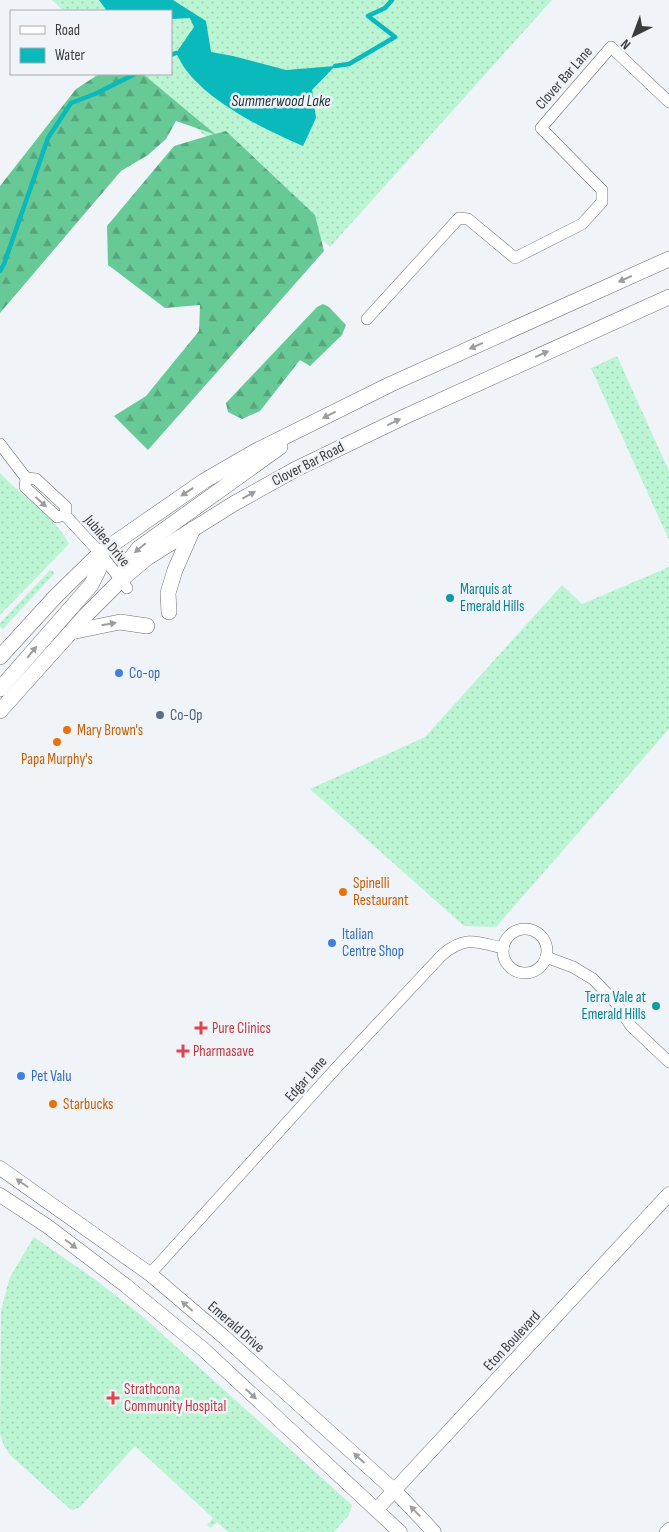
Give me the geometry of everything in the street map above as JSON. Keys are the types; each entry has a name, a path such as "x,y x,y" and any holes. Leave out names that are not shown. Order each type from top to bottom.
{"main road":[{"path":"0,657 56,596 100,553 204,481 256,451 391,384 669,259"},
{"name":"Clover Bar Road","path":"0,711 71,632 124,584 147,558 235,502 296,469 412,413 669,297"},
{"path":"124,584 127,563 139,548 307,426"},
{"path":"169,612 168,594 175,570 193,530"},
{"path":"0,689 91,585 100,567 100,553"},
{"path":"71,632 120,622 147,626"}],"street":[{"name":"Clover Bar Lane","path":"367,319 459,218 468,219 514,258 582,224 589,217 602,202 602,190 541,128 611,47 669,102"},
{"name":"Jubilee Drive","path":"0,444 26,478 25,487 57,517 65,515 100,553 124,584"},
{"path":"529,929 542,937 546,943 546,958 538,969 531,973 517,972 510,968 506,962 503,948 509,935 515,931 529,929"},
{"name":"Edgar Lane","path":"150,1274 339,1065 442,955 458,944 467,941 503,948"},
{"path":"546,958 573,967 593,979 615,1002 630,1026 669,1062"},
{"name":"Emerald Drive","path":"0,1168 150,1274 395,1491 434,1532"},
{"name":"Eton Boulevard","path":"377,1509 669,1194"},
{"path":"0,1195 47,1226 117,1279 196,1344 400,1532"},
{"path":"666,1532 669,1528"}],"green space":[{"path":"52,0 552,0 330,247 136,75 172,75 172,10 63,10"},
{"path":"97,75 144,75 215,134 226,131 315,215 324,251 148,450 114,416 146,396 199,331 200,305 165,308 108,265 107,226 174,146 214,134 176,121 166,139 148,155 121,171 0,313 0,186 76,89"},
{"path":"323,304 329,307 346,325 342,335 310,366 300,360 260,411 242,419 228,412 226,403 317,307"},
{"path":"617,356 669,471 669,540 591,368"},
{"path":"0,473 55,524 69,544 0,615"},
{"path":"669,567 669,729 496,927 464,926 310,789 425,737 562,585 582,604"},
{"path":"50,570 54,574 3,629 0,627 0,623"},
{"name":"Strathcona Community Hospital","path":"34,1237 93,1278 141,1315 352,1505 349,1515 334,1532 228,1532 217,1522 211,1528 207,1525 213,1518 135,1446 79,1508 71,1510 10,1455 4,1446 0,1434 1,1310 10,1277"}],"water":[{"name":"Summerwood Lake","path":"99,0 173,0 206,21 211,52 286,70 335,66 312,90 316,118 303,146 256,124 209,94 197,82 185,68 176,53 194,27 190,18 172,19 172,10 106,10"}],"waterway":[{"path":"335,66 349,64 395,37 368,16 385,8 392,0"},
{"path":"172,55 176,53"},
{"path":"0,271 48,138 71,103 95,94 133,75"}],"place":[{"name":"Marquis at Emerald Hills","path":"450,598"},
{"name":"Co-op","path":"119,673"},
{"name":"Co-Op","path":"160,715"},
{"name":"Mary Brown's","path":"67,730"},
{"name":"Papa Murphy's","path":"57,742"},
{"name":"Spinelli Restaurant","path":"343,892"},
{"name":"Italian Centre Shop","path":"332,943"},
{"name":"Terra Vale at Emerald Hills","path":"656,1006"},
{"name":"Pure Clinics","path":"201,1028"},
{"name":"Pharmasave","path":"183,1051"},
{"name":"Pet Valu","path":"21,1076"},
{"name":"Starbucks","path":"53,1104"},
{"name":"Strathcona Community Hospital","path":"113,1398"}]}
